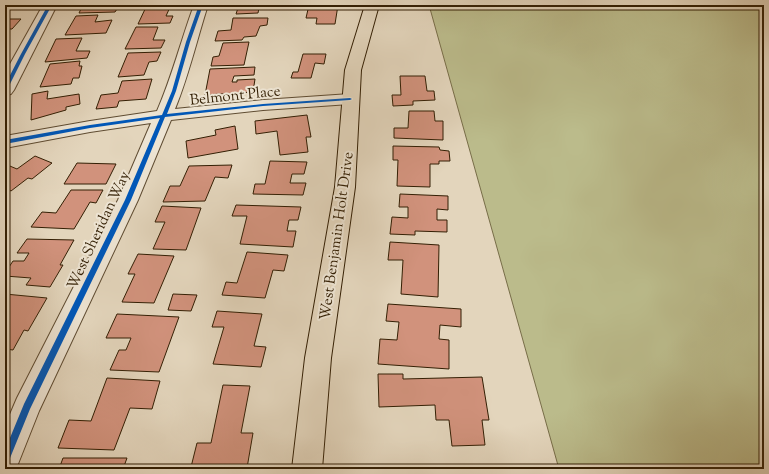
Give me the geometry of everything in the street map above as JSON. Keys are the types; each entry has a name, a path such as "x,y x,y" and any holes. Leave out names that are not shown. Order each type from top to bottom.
{"main road":[{"name":"West Benjamin Holt Drive","path":"307,469 318,358 346,187 350,99 353,70 372,5"}],"street":[{"path":"5,90 50,5"},
{"name":"West Sheridan Way","path":"5,460 27,407 128,200 174,91 201,5"},
{"name":"Belmont Place","path":"5,142 88,127 164,116 238,107 350,99"}],"green space":[{"path":"429,5 764,5 764,469 559,469"}],"building":[{"path":"83,5 119,6 115,12 79,13"},
{"path":"147,5 171,5 166,16 173,16 170,23 138,24"},
{"path":"239,5 263,5 262,8 259,8 258,13 236,14"},
{"path":"309,5 338,5 335,24 316,24 317,18 306,18"},
{"path":"98,15 95,22 112,20 106,33 65,35 76,16"},
{"path":"5,17 9,17 8,19 21,19 12,29 5,29"},
{"path":"233,18 268,18 267,25 260,26 256,36 244,37 242,40 215,41 218,31 231,30"},
{"path":"136,27 158,27 153,40 165,40 161,48 125,49"},
{"path":"82,38 76,51 90,51 87,58 45,62 56,39"},
{"path":"249,42 244,65 211,66 213,57 219,56 223,43"},
{"path":"161,52 157,61 149,62 144,75 118,77 128,53"},
{"path":"303,54 326,54 324,64 315,63 311,78 291,78 293,72 298,72"},
{"path":"80,61 79,66 82,66 79,78 73,78 71,84 40,87 50,64"},
{"path":"255,67 254,75 234,76 232,82 237,82 237,80 255,79 253,92 205,95 210,69"},
{"path":"400,76 425,76 427,91 434,91 435,100 413,101 413,105 393,106 392,95 401,95"},
{"path":"152,79 146,99 119,101 117,107 96,109 101,95 118,93 122,81"},
{"path":"48,91 47,99 79,94 80,104 66,107 66,110 31,120 32,94"},
{"path":"409,111 434,111 435,121 443,121 443,140 394,138 394,128 408,128"},
{"path":"307,115 311,137 306,137 308,152 280,155 277,131 256,134 255,121"},
{"path":"235,126 238,149 188,158 186,141 216,135 215,130"},
{"path":"393,146 439,147 440,150 449,151 450,161 439,161 439,164 430,164 430,187 397,186 398,160 393,160"},
{"path":"35,156 52,163 32,179 28,178 11,191 5,188 5,164 17,169"},
{"path":"270,161 307,162 304,174 292,174 290,183 306,183 303,195 253,194 255,184 265,184"},
{"path":"77,163 116,164 106,184 64,184"},
{"path":"232,165 228,178 215,177 205,201 163,202 170,186 180,186 189,166"},
{"path":"71,190 103,190 96,203 90,202 74,229 31,227 42,212 56,213"},
{"path":"400,194 448,196 448,210 437,209 437,220 447,220 447,232 415,231 415,235 390,234 392,217 408,218 408,207 399,207"},
{"path":"236,205 301,207 298,220 289,220 287,231 296,231 293,247 240,244 247,216 232,216"},
{"path":"162,206 201,208 186,250 153,249 165,222 155,222"},
{"path":"27,239 74,240 60,265 63,265 50,287 26,285 31,278 5,276 5,273 13,261 24,261 29,253 17,253"},
{"path":"390,242 439,245 438,297 401,294 403,260 388,260"},
{"path":"247,252 288,255 284,271 273,270 265,298 222,295 226,282 237,283"},
{"path":"138,254 174,256 154,303 122,302 135,274 128,274"},
{"path":"5,294 47,298 28,331 24,330 13,350 5,349"},
{"path":"173,294 197,295 191,311 168,310"},
{"path":"388,304 461,309 461,327 440,325 439,339 449,340 449,369 378,364 380,339 397,340 399,322 386,321"},
{"path":"217,311 262,314 254,346 266,347 261,367 213,364 224,327 212,327"},
{"path":"117,314 179,317 159,372 110,370 119,350 126,350 131,338 106,338"},
{"path":"378,374 403,374 403,379 482,377 489,420 482,420 485,445 452,446 449,420 436,420 435,405 379,407"},
{"path":"107,378 160,381 152,409 130,408 114,450 58,448 69,420 91,421"},
{"path":"223,385 250,386 241,433 253,433 247,468 191,467 197,443 211,443"},
{"path":"63,458 127,458 123,469 59,469"}],"cycle path":[{"path":"5,90 50,5"},
{"path":"5,460 27,407 128,200 174,91 188,42 201,5"},
{"path":"5,142 90,126 176,114 263,105 350,99"}]}
